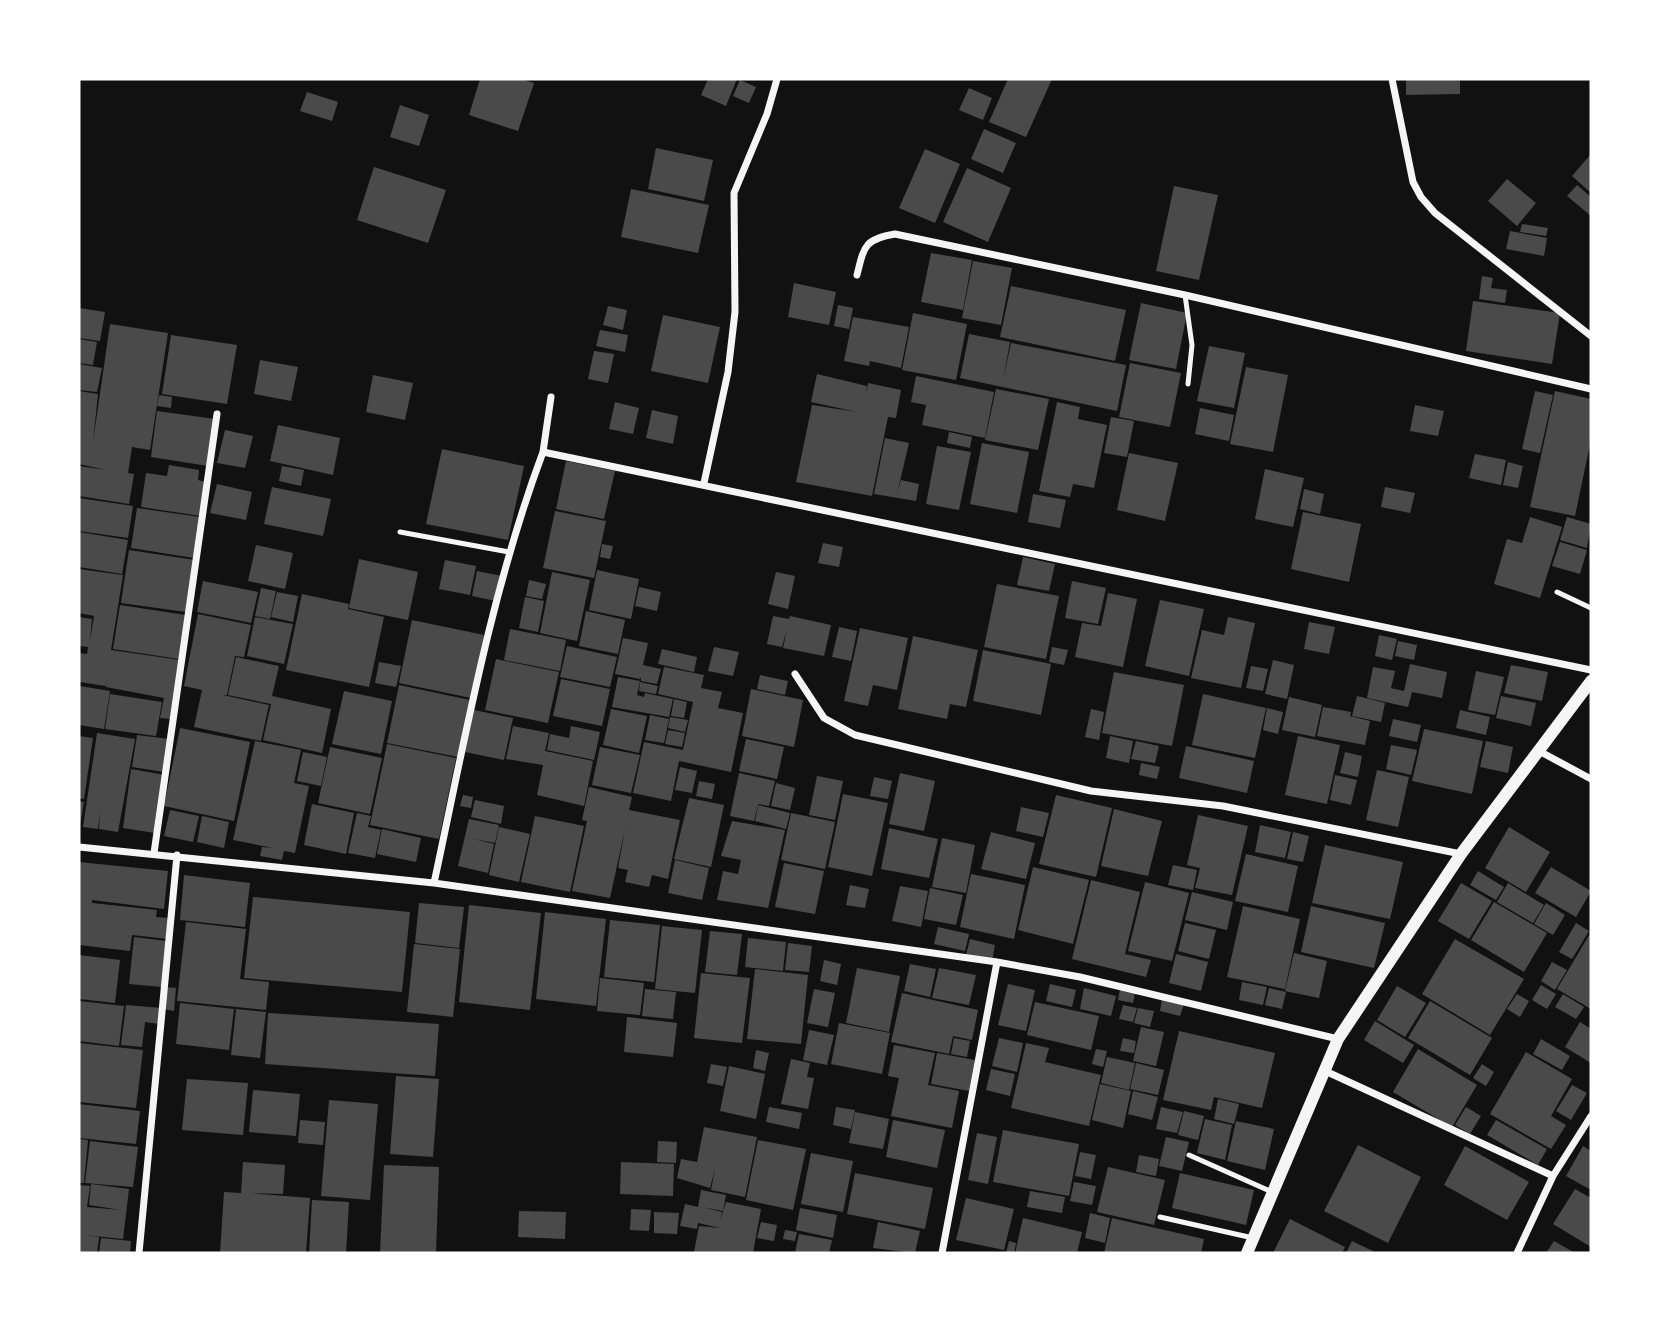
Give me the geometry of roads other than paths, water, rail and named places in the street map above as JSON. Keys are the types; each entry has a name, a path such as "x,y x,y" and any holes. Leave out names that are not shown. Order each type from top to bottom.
{"street":[{"path":"704,483 731,348 735,312 734,193 767,114 777,79"},
{"path":"1392,79 1413,182 1421,197 1435,213 1591,336"},
{"path":"856,275 863,250 874,238 895,234 1185,295 1591,389"},
{"path":"434,883 509,552 543,452 551,397"},
{"path":"154,853 217,414"},
{"path":"543,452 704,483 1591,670"},
{"path":"795,674 824,718 855,735 1091,790 1223,806 1461,855"},
{"path":"1247,1253 1338,1039 1461,855 1591,681"},
{"path":"1539,751 1591,779"},
{"path":"79,847 434,883 998,962 1080,977 1338,1039"},
{"path":"139,1253 177,855"},
{"path":"942,1253 998,962"},
{"path":"1323,1070 1553,1176"},
{"path":"1517,1253 1553,1176 1591,1116"}],"lane":[{"path":"1185,295 1192,345 1188,384"},
{"path":"400,532 509,552"},
{"path":"1556,592 1591,608"},
{"path":"1189,1155 1272,1192"},
{"path":"1160,1217 1253,1238"}]}
